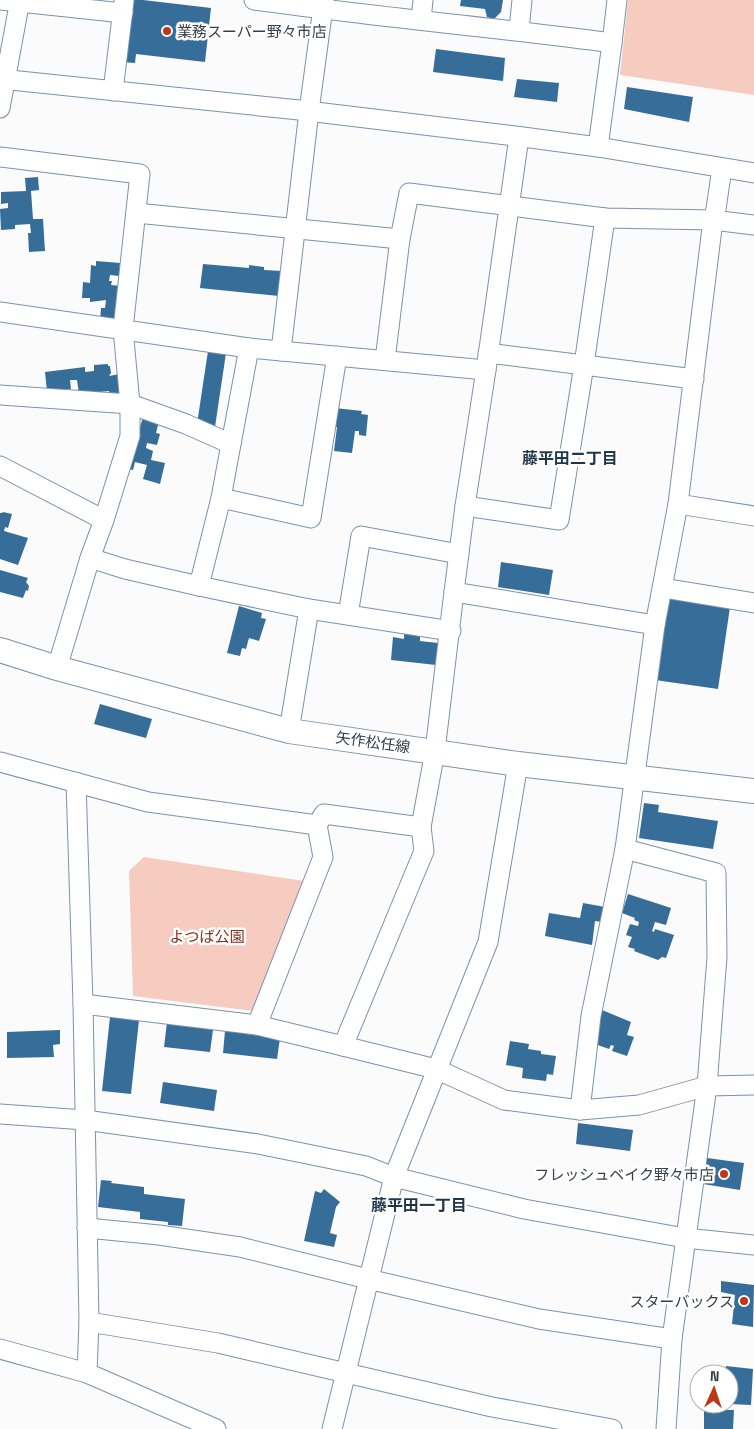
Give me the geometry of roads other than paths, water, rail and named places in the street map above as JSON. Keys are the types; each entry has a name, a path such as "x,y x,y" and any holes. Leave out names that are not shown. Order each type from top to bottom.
{"main road":[{"name":"矢作松任線","path":"0,650 57,668 289,731 518,764 754,791"}],"street":[{"path":"0,0 123,6 113,91"},
{"path":"254,0 324,5 421,20 519,30 612,43"},
{"path":"421,20 423,0"},
{"path":"519,30 522,0"},
{"path":"598,147 617,0"},
{"path":"0,108 2,80 20,1"},
{"path":"281,351 309,111 324,5"},
{"path":"2,80 309,111 598,147 754,173"},
{"path":"343,1046 424,851 421,827 435,751 465,506 519,137"},
{"path":"0,157 140,174 123,329 130,404 130,436 90,558 57,668"},
{"path":"580,1110 591,1016 625,849 655,625 678,504 713,220 722,168"},
{"path":"385,360 400,239 409,193 605,218 713,220 754,225"},
{"path":"136,213 400,239"},
{"path":"465,506 559,520 605,218"},
{"path":"0,312 249,348 385,360 487,361 584,365 694,379"},
{"path":"199,586 221,498 249,348"},
{"path":"221,498 311,518 337,356"},
{"path":"0,395 130,404 186,424 231,444"},
{"path":"0,466 104,520"},
{"path":"678,504 754,516"},
{"path":"348,615 361,536 459,554"},
{"path":"90,558 125,569 309,609 450,632"},
{"path":"663,588 754,603"},
{"path":"454,592 655,625"},
{"path":"289,731 309,609"},
{"path":"0,762 148,802 317,825"},
{"path":"332,1429 394,1177 488,942 518,764"},
{"path":"76,782 83,1004 89,1322 87,1373"},
{"path":"257,1025 323,856 317,825 324,814 421,827"},
{"path":"625,849 716,873 717,957 707,1086 684,1238 672,1339 666,1429"},
{"path":"83,1004 257,1025 436,1069 504,1100 580,1110 639,1105 707,1086 754,1085"},
{"path":"0,1114 85,1120 258,1144 366,1166 394,1177 524,1210 684,1238 754,1246"},
{"path":"87,1228 159,1234 240,1247 368,1280 539,1319 672,1339"},
{"path":"89,1322 218,1343 492,1407 612,1429"},
{"path":"0,1349 87,1373 216,1429"}],"place":[{"name":"業務スーパー野々市店","path":"167,31"},
{"name":"フレッシュベイク野々市店","path":"724,1174"},
{"name":"スターバックス","path":"744,1301"}],"district":[{"name":"藤平田二丁目","path":"570,458"},
{"name":"藤平田一丁目","path":"419,1205"}],"park label":[{"name":"よつば公園","path":"207,936"}]}
